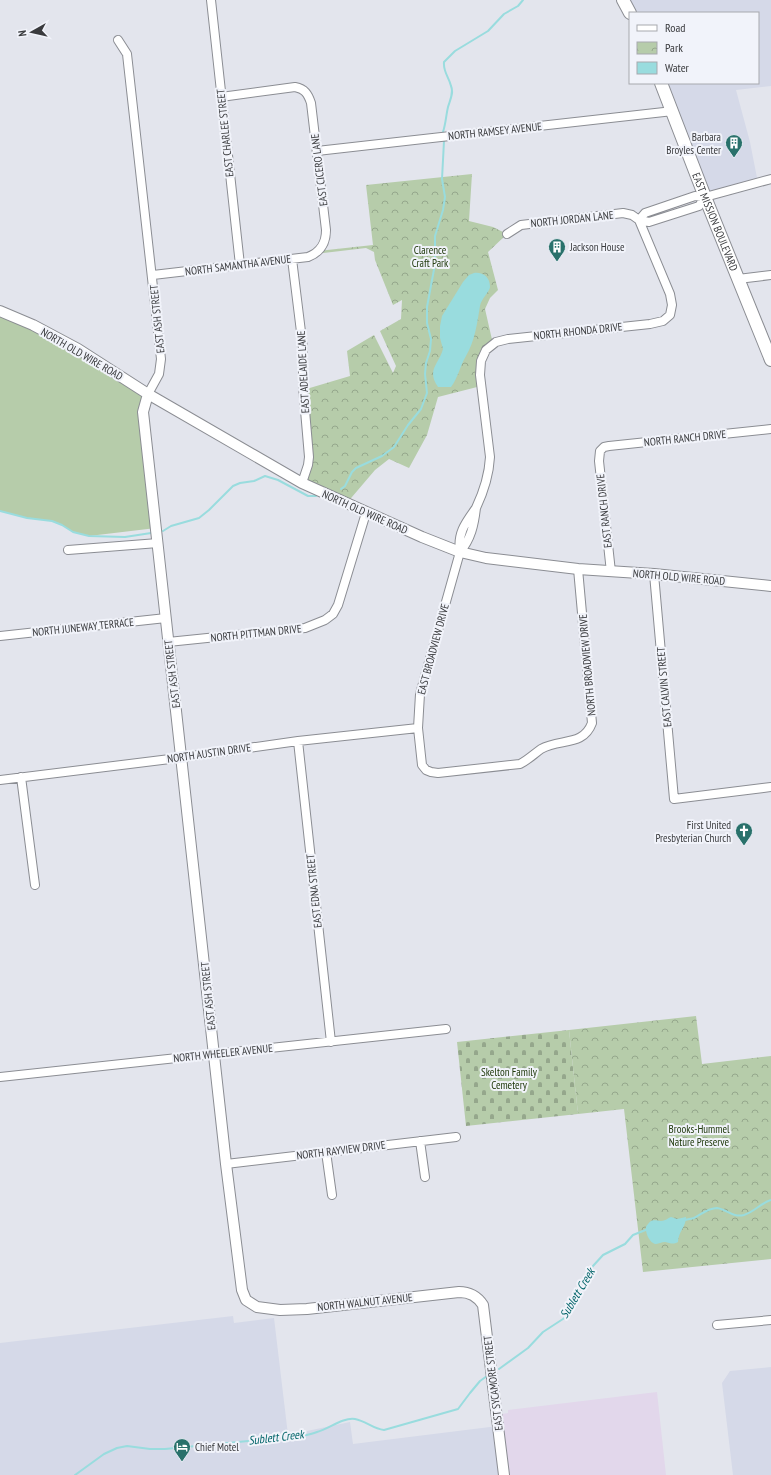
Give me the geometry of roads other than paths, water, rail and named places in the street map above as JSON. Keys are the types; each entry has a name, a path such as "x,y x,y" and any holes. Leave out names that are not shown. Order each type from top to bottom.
{"main road":[{"path":"623,0 629,12"},
{"name":"EAST MISSION BOULEVARD","path":"661,84 771,360"}],"street":[{"name":"EAST CHARLEE STREET","path":"211,0 240,265"},
{"name":"EAST ASH STREET","path":"118,40 127,54 161,359 159,374 148,394 143,412 168,642 182,756 226,1164 242,1290 246,1300 257,1307"},
{"name":"EAST CICERO LANE","path":"221,96 295,87 301,88 309,96 326,230 326,238 321,249"},
{"name":"NORTH RAMSEY AVENUE","path":"317,151 673,111"},
{"path":"639,220 645,213 695,196 705,197 771,179"},
{"name":"NORTH JORDAN LANE","path":"507,234 521,225 615,214 632,215 639,220"},
{"name":"NORTH RHONDA DRIVE","path":"486,350 496,342 508,339 650,324 663,321 670,315 672,305 670,294 639,220"},
{"name":"NORTH SAMANTHA AVENUE","path":"152,276 308,257 316,254 321,249"},
{"name":"EAST ADELAIDE LANE","path":"292,259 303,348 303,387 308,457 308,465 302,483"},
{"path":"738,278 771,275"},
{"name":"NORTH OLD WIRE ROAD","path":"0,311 33,325 78,349 148,394 302,483 366,513 460,552 486,558 578,569 654,574 771,586"},
{"name":"EAST BROADVIEW DRIVE","path":"426,770 422,765 418,728 422,684 460,552 467,544 474,525 476,508 486,486 490,467 480,375 481,361 486,350"},
{"name":"NORTH RANCH DRIVE","path":"600,451 604,447 609,446 771,429"},
{"name":"EAST RANCH DRIVE","path":"600,451 599,461 611,572"},
{"name":"NORTH PITTMAN DRIVE","path":"168,642 291,630 317,625 325,620 333,614 338,605 366,513"},
{"path":"68,550 158,543"},
{"name":"NORTH BROADVIEW DRIVE","path":"426,770 438,773 520,764 528,760 541,749 575,740 582,737 589,730 592,723 578,569"},
{"name":"EAST CALVIN STREET","path":"654,574 674,799 771,787"},
{"name":"NORTH JUNEWAY TERRACE","path":"0,636 166,618"},
{"name":"NORTH AUSTIN DRIVE","path":"0,780 170,759 182,756 298,741 418,728"},
{"name":"EAST EDNA STREET","path":"298,741 331,1042"},
{"path":"21,778 35,885"},
{"name":"NORTH WHEELER AVENUE","path":"0,1077 446,1029"},
{"name":"NORTH RAYVIEW DRIVE","path":"226,1164 456,1136"},
{"path":"420,1141 425,1177"},
{"path":"326,1152 332,1195"},
{"name":"NORTH WALNUT AVENUE","path":"257,1307 280,1310 307,1309 460,1292 466,1292 473,1295"},
{"name":"EAST SYCAMORE STREET","path":"473,1295 478,1298 483,1305 504,1475"},
{"path":"717,1325 771,1320"}],"water":[{"path":"474,273 483,274 489,280 490,289 481,303 474,338 455,380 451,387 438,387 433,376 433,371 443,349 440,338 442,316 463,282 469,275"},
{"path":"671,1217 677,1219 686,1217 685,1224 678,1238 678,1242 673,1244 665,1242 656,1244 653,1243 647,1234 646,1227 648,1224 652,1221 662,1221"}],"waterway":[{"path":"443,132 452,91 444,69 444,62 455,51 488,31 504,14 518,6 523,0"},
{"path":"341,489 345,486 352,472 356,468 382,456 394,447 408,425 421,409 427,393 425,374 431,339 427,323 427,307 435,264 435,236 443,210 445,197 442,179 444,141"},
{"path":"163,531 171,526 199,518 233,486 240,483 254,481 265,476 278,480 308,496 316,496"},
{"path":"0,511 27,518 52,521 73,532 89,536 125,537 151,533"},
{"name":"Sublett Creek","path":"685,1220 694,1218 714,1208 740,1216 751,1212 771,1200"},
{"name":"Sublett Creek","path":"499,1369 528,1348 543,1332 566,1317 574,1303 584,1279 603,1255 625,1244 633,1235 648,1229"},
{"name":"Sublett Creek","path":"75,1475 104,1454 117,1448 127,1446 165,1449 302,1436 350,1419 359,1420 384,1430 458,1409 480,1381 487,1376"}],"place":[{"name":"Barbara Broyles Center","path":"734,158"},
{"name":"Jackson House","path":"557,262"},
{"name":"First United Presbyterian Church","path":"744,846"},
{"name":"Chief Motel","path":"182,1462"}],"park label":[{"name":"Clarence Craft Park","path":"430,256"},
{"name":"Skelton Family Cemetery","path":"509,1078"},
{"name":"Brooks-Hummel Nature Preserve","path":"699,1135"}]}
